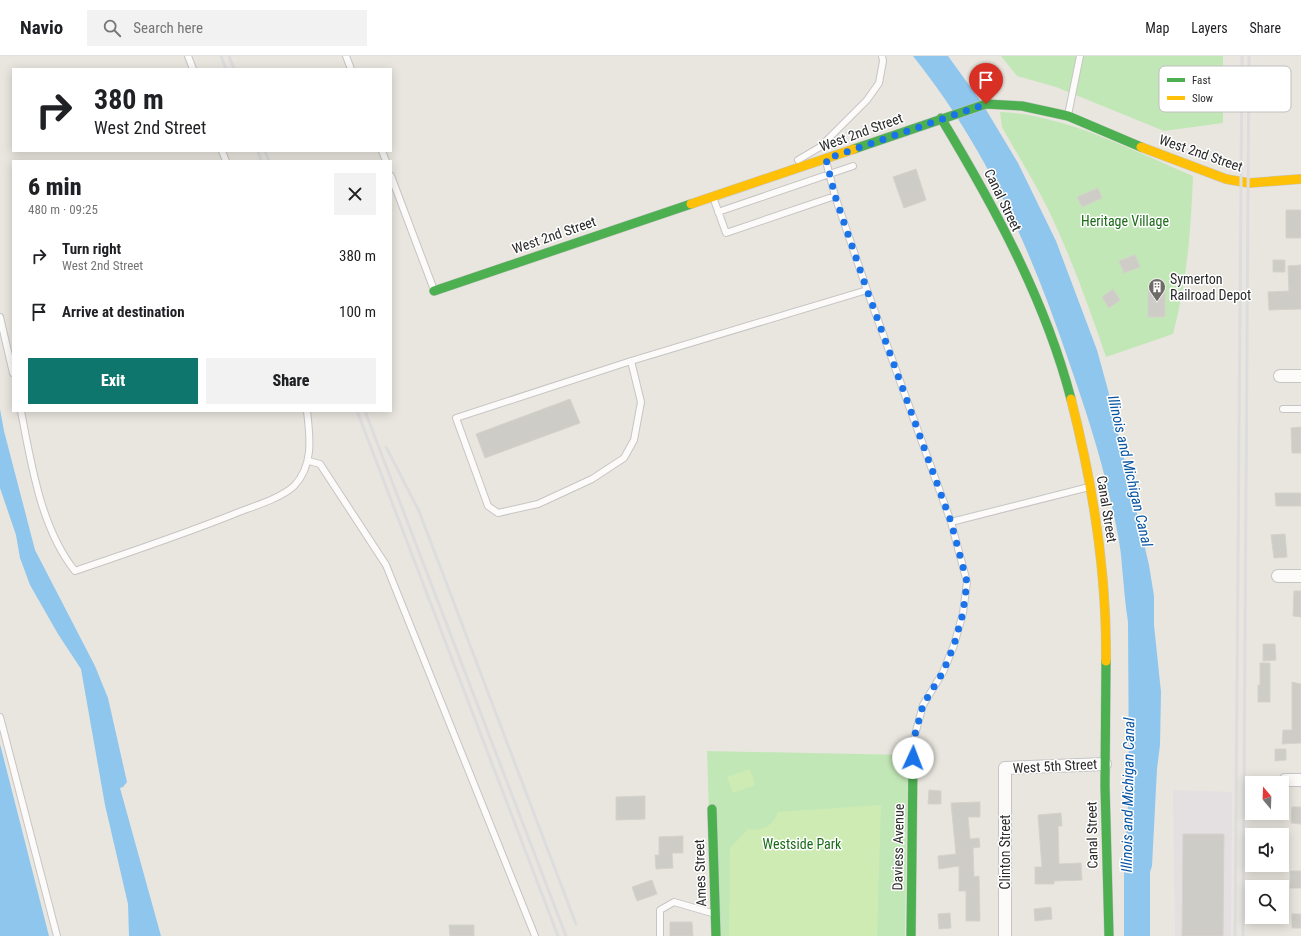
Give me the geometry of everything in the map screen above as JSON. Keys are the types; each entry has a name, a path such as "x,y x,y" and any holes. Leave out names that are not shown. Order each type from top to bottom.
{"street":[{"name":"West 2nd Street","path":"434,291 986,104 1022,106 1068,116 1167,158 1226,179 1249,183 1301,179"},
{"name":"Canal Street","path":"941,118 971,167 994,211 1034,297 1056,354 1076,423 1090,486 1099,544 1106,606 1105,764 1108,936"},
{"path":"1280,376 1301,376"},
{"path":"1278,576 1301,576"},
{"name":"Daviess Avenue","path":"911,936 913,758"},
{"name":"West 5th Street","path":"1005,768 1105,764"},
{"name":"Clinton Street","path":"1005,768 1005,936"},
{"path":"1289,780 1301,780"},
{"name":"Ames Street","path":"712,809 716,936"}],"lane":[{"path":"188,56 193,68"},
{"path":"346,56 351,68"},
{"path":"766,178 820,147 867,100 879,83 883,61 882,56"},
{"path":"1068,116 1080,56"},
{"path":"826,159 835,196 867,290 951,522 967,582 963,613 954,645 943,672 923,705 913,742 913,758"},
{"path":"718,212 853,166"},
{"path":"392,179 434,291"},
{"path":"712,196 726,233 835,196"},
{"path":"631,361 641,402 634,440 624,458 592,479 538,504 498,513 488,506 456,418 631,361 867,290"},
{"path":"0,317 12,369"},
{"path":"1283,409 1301,409"},
{"path":"21,412 47,519 64,556 75,571 207,525 270,500 294,486 309,461 307,412"},
{"path":"309,461 320,464 386,565 535,936"},
{"path":"951,522 1090,486"},
{"path":"0,717 57,936"},
{"path":"660,936 660,910 674,902 716,914"}],"shaded area":[{"path":"1173,790 1232,792 1231,936 1175,936"}],"green space":[{"path":"1001,56 1223,56 1223,66 1159,66 1159,112 1223,112 1223,123 1164,131 1056,87 1017,76"},
{"name":"Heritage Village","path":"1000,112 1024,114 1049,119 1074,127 1123,145 1193,176 1188,256 1182,295 1173,334 1106,357 1064,245 1043,199 1002,127"},
{"name":"Westside Park","path":"707,751 908,755 905,936 713,936"},
{"path":"750,769 755,785 733,793 727,777"},
{"path":"881,805 877,936 729,936 730,848 748,829 758,830 766,827 773,821 778,812"}],"water":[{"name":"Illinois and Michigan Canal","path":"913,56 948,56 982,103 1018,163 1056,241 1097,350 1108,390 1149,565 1154,596 1154,625 1161,692 1160,745 1157,769 1152,866 1150,872 1150,936 1124,936 1124,866 1129,789 1128,622 1119,541 1101,462 1074,376 1022,239 985,163 939,91"},
{"path":"0,409 4,431 35,550 95,666 108,698 127,782 120,788 161,936 129,936 128,904 105,805 81,669 58,634 30,585 20,558 16,535 0,488"},
{"path":"0,744 49,936 0,936"}],"building":[{"path":"916,169 926,200 904,208 893,177"},
{"path":"1098,188 1102,198 1082,207 1077,197"},
{"path":"1286,210 1301,210 1301,238 1286,238"},
{"path":"1135,255 1140,267 1124,273 1119,261"},
{"path":"1273,260 1285,260 1285,272 1273,272"},
{"path":"1301,265 1301,309 1269,310 1268,292 1289,291 1288,266"},
{"name":"Symerton Railroad Depot","path":"1148,288 1165,288 1165,317 1148,317"},
{"path":"1113,289 1120,300 1109,308 1102,297"},
{"path":"570,399 580,423 485,458 476,434"},
{"path":"1301,427 1301,453 1292,453 1291,428"},
{"path":"1275,493 1301,493 1301,506 1276,506"},
{"path":"1285,534 1287,557 1274,558 1271,535"},
{"path":"1294,591 1301,591 1301,617 1293,616"},
{"path":"1263,644 1275,644 1276,660 1263,661"},
{"path":"1260,663 1270,663 1270,702 1258,702"},
{"path":"1292,682 1301,684 1301,743 1282,744 1283,730 1292,730"},
{"path":"1275,749 1286,749 1286,760 1275,761"},
{"path":"929,790 941,791 941,804 928,804"},
{"path":"645,796 645,819 616,820 616,797"},
{"path":"980,802 980,817 968,817 970,839 979,838 980,847 973,848 974,877 979,876 980,921 966,921 966,891 959,891 959,866 939,869 938,856 956,854 951,803"},
{"path":"1292,807 1301,807 1301,824 1291,823"},
{"path":"1061,813 1062,826 1058,826 1059,864 1081,863 1082,880 1054,881 1054,884 1035,884 1035,867 1042,867 1038,815"},
{"path":"1183,834 1224,834 1223,936 1182,936"},
{"path":"683,836 683,853 672,853 673,868 656,869 655,855 659,855 659,837"},
{"path":"1290,871 1301,871 1301,888 1290,888"},
{"path":"652,880 657,894 637,901 632,887"},
{"path":"1051,907 1052,919 1035,921 1034,909"},
{"path":"950,913 951,928 939,929 938,914"},
{"path":"1292,914 1301,914 1301,928 1292,928"},
{"path":"670,922 692,922 693,936 670,936"},
{"path":"449,925 474,925 474,936 450,936"}],"railway":[{"path":"221,56 226,68"},
{"path":"229,56 234,68"},
{"path":"1242,56 1242,66"},
{"path":"1249,56 1249,66"},
{"path":"1235,936 1242,112"},
{"path":"1243,936 1249,112"},
{"path":"258,152 261,160"},
{"path":"265,152 269,160"},
{"path":"357,412 558,936"},
{"path":"365,412 566,936"},
{"path":"386,447 419,511 576,924"}],"traffic: fast":[{"path":"854,149 986,104 1022,106 1068,116 1141,147"},
{"path":"941,118 999,219 1016,254 1047,325 1071,399"},
{"path":"434,291 691,204"},
{"path":"1106,661 1105,786 1109,936"},
{"path":"911,936 913,758"},
{"path":"712,809 716,936"}],"traffic: slow":[{"path":"1141,147 1226,179 1249,183 1301,179"},
{"path":"691,204 854,149"},
{"path":"1071,399 1086,464 1097,529 1104,595 1106,661"}],"place":[{"name":"Symerton Railroad Depot","path":"1157,302"}],"route":[{"path":"913,758 913,742 923,705 943,672 954,645 963,613 967,582 951,522 867,290 835,196 826,159 921,125 986,104"}]}
